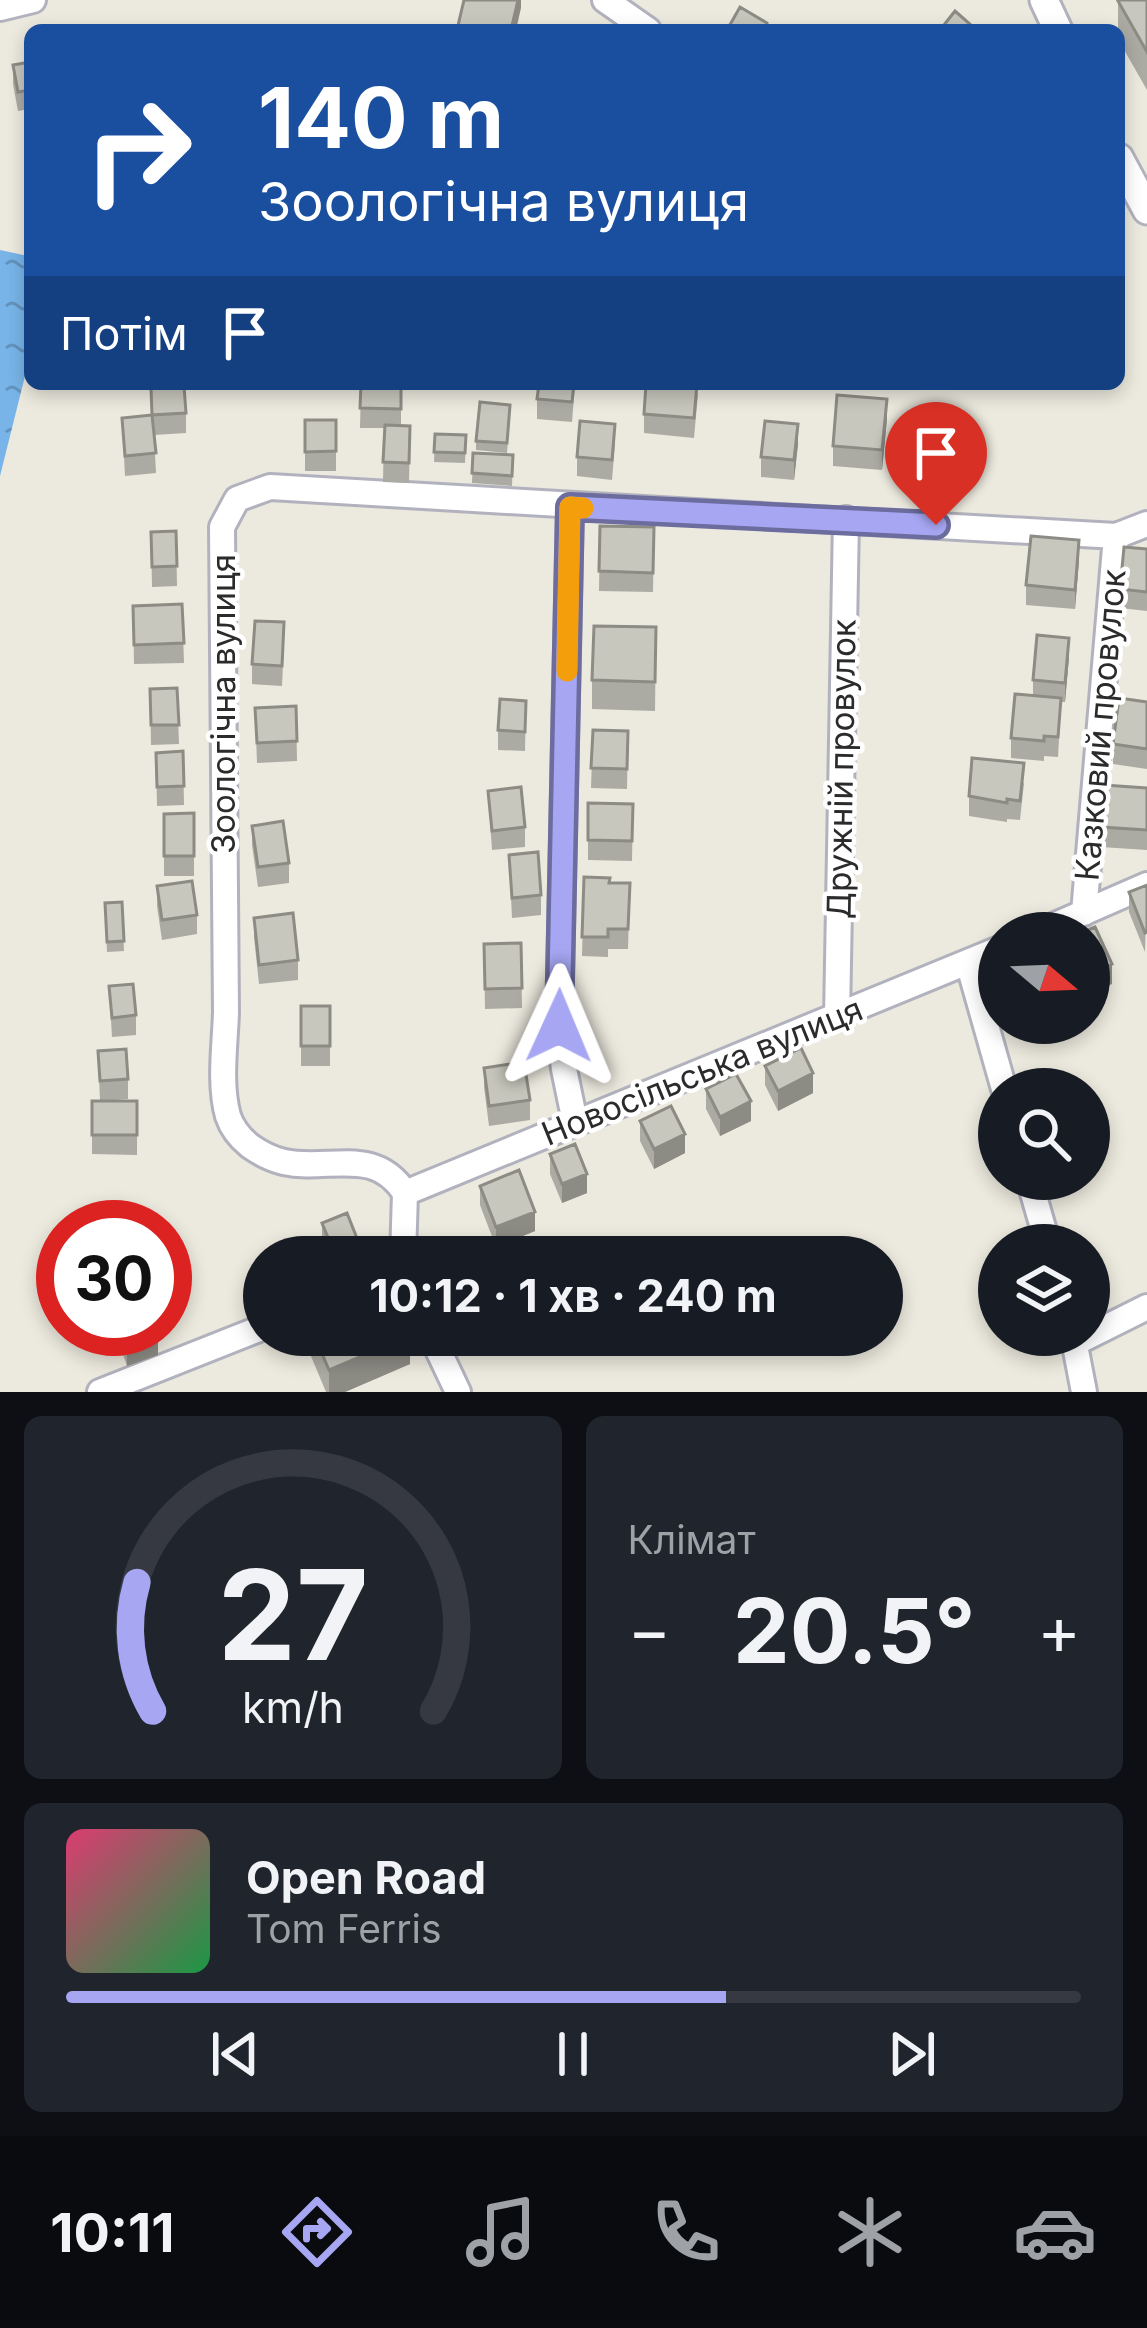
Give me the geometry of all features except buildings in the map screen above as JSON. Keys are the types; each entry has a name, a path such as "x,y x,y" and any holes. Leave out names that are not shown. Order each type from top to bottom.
{"street":[{"path":"0,8 33,0"},
{"path":"605,0 639,24"},
{"path":"1125,169 1147,210"},
{"name":"Зоологічна вулиця","path":"405,1192 396,1178 371,1166 287,1163 262,1154 239,1138 228,1118 224,1086 222,527 237,499 270,487 1116,536 1147,524"},
{"path":"570,507 559,1026 575,1122"},
{"name":"Дружній провулок","path":"836,1018 846,519"},
{"name":"Казковий провулок","path":"1084,912 1116,536"},
{"path":"1086,912 1147,885"},
{"name":"Новосільська вулиця","path":"405,1192 978,958"},
{"path":"968,962 998,1068"},
{"path":"404,1236 405,1192"},
{"path":"1110,1323 1147,1307"},
{"path":"100,1392 243,1335"},
{"path":"441,1356 458,1392"},
{"path":"1077,1356 1084,1392"}],"water":[{"path":"0,250 24,255 24,380 0,476"}],"slow traffic":[{"path":"567,671 570,507 583,508"}],"route":[{"path":"559,1026 570,507 936,525"}]}
